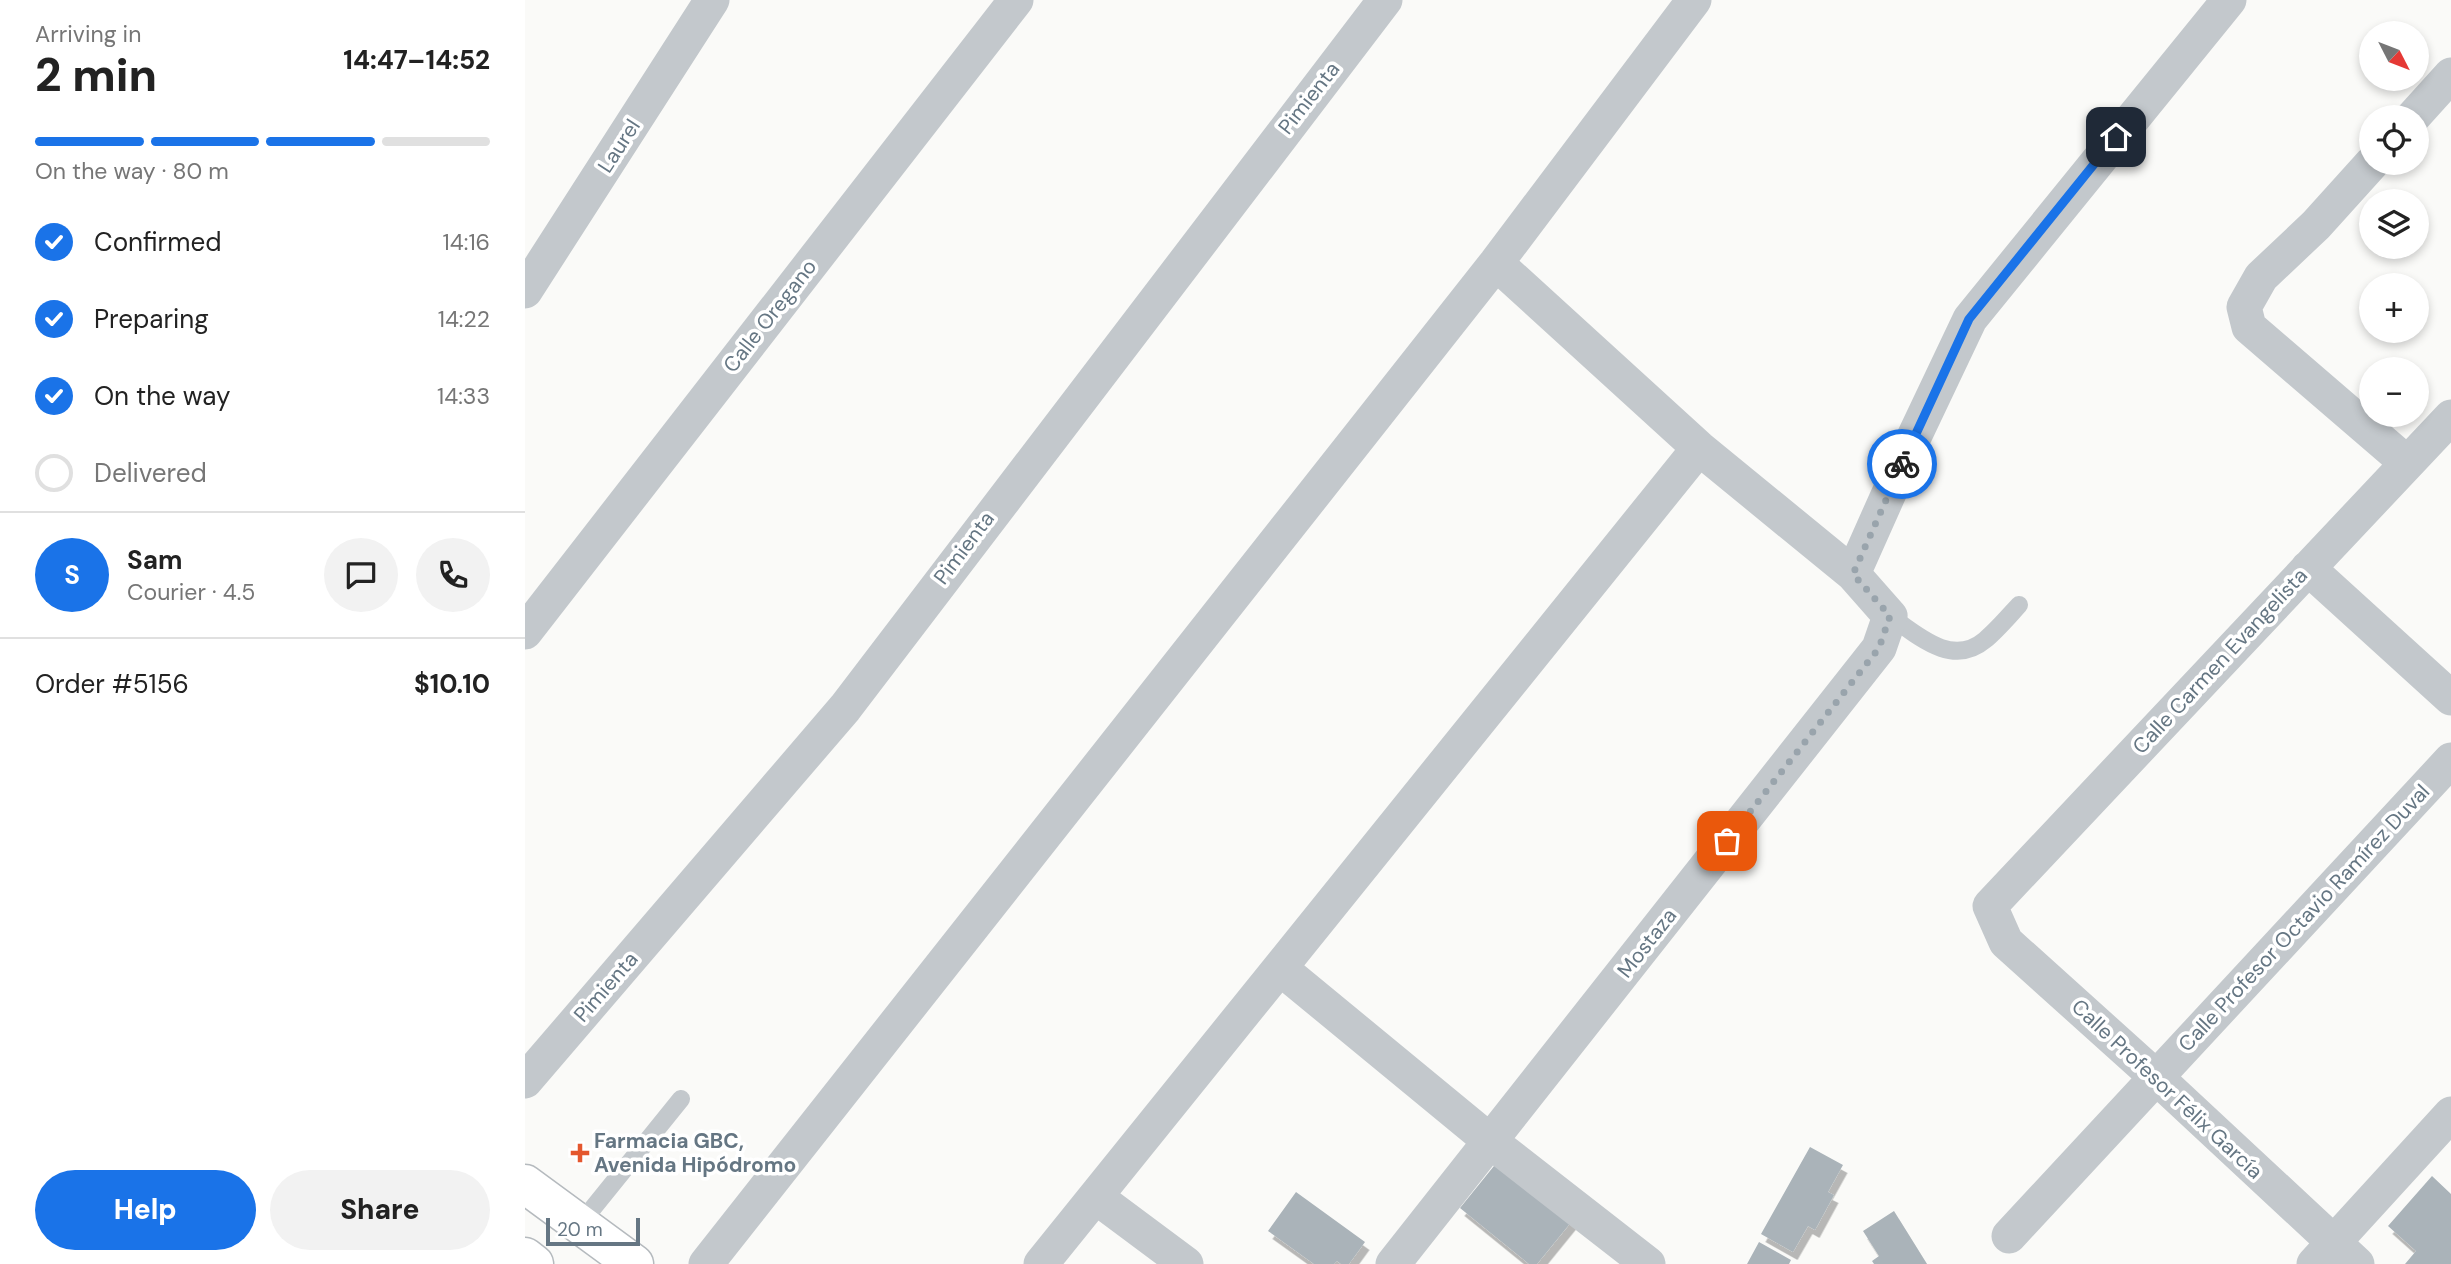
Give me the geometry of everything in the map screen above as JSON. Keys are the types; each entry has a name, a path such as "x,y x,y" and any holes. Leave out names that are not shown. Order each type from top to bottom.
{"main road":[{"path":"525,1184 634,1264"},
{"path":"525,1257 534,1264"}],"street":[{"name":"Laurel","path":"525,291 712,0"},
{"name":"Calle Oregano","path":"525,632 1016,0"},
{"name":"Pimienta","path":"525,1081 845,708 1385,0"},
{"path":"706,1264 1496,263 1694,0"},
{"path":"1853,574 1969,319 2220,3"},
{"path":"2424,105 2451,75"},
{"path":"2361,175 2316,225 2261,277 2244,307 2249,327 2407,463"},
{"path":"1496,263 1699,448 1853,574 1890,616"},
{"name":"Calle Carmen Evangelista","path":"1990,906 2451,417"},
{"path":"1041,1264 1699,448"},
{"path":"2308,568 2451,698"},
{"name":"Mostaza","path":"1393,1264 1879,648 1890,616"},
{"name":"Calle Profesor Octavio Ramírez Duval","path":"2009,1236 2451,760"},
{"name":"Calle Profesor Félix García","path":"1990,906 2006,942 2156,1077 2335,1257"},
{"path":"1280,968 1490,1141 1648,1264"},
{"path":"2335,1257 2451,1114"},
{"path":"1095,1197 1186,1264"}],"lane":[{"path":"1890,616 1929,643 1948,652 1965,651 1984,642 2019,605"},
{"path":"580,1224 681,1099"}],"building":[{"path":"1810,1147 1843,1165 1828,1192 1834,1195 1815,1230 1808,1226 1793,1252 1761,1234"},
{"path":"1498,1161 1572,1221 1537,1264 1529,1264 1460,1208"},
{"path":"2432,1176 2451,1194 2451,1264 2405,1264 2416,1251 2388,1226"},
{"path":"1296,1192 1365,1242 1349,1264 1337,1261 1334,1264 1314,1264 1268,1231"},
{"path":"1894,1211 1927,1264 1874,1264 1872,1261 1879,1256 1863,1231"},
{"path":"1759,1242 1791,1260 1789,1264 1747,1264"}],"way so far":[{"path":"1727,841 1879,648 1890,616 1853,574 1902,464"}],"place":[{"name":"Farmacia GBC, Avenida Hipódromo","path":"580,1153"}],"route":[{"path":"1902,464 1969,319 2116,137"}]}
